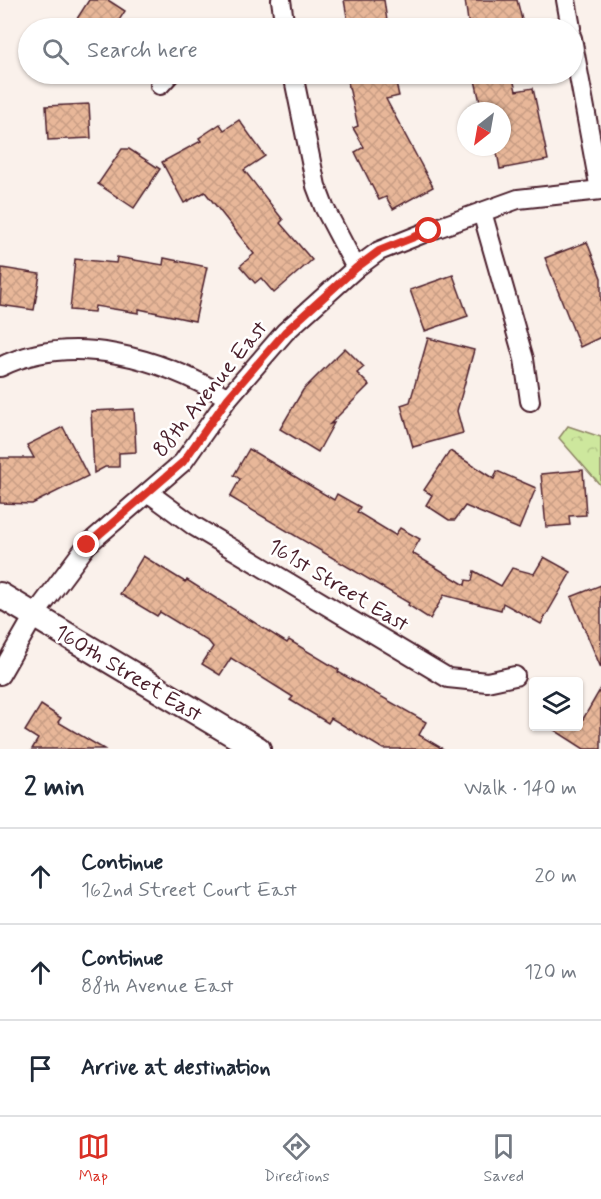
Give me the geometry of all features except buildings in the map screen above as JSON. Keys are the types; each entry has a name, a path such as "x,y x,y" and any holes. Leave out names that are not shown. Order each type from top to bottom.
{"main road":[{"name":"160th Street East","path":"0,595 258,749"}],"street":[{"path":"281,0 284,18"},
{"path":"566,0 569,18"},
{"path":"295,84 316,186 324,207 356,268"},
{"path":"581,84 601,190"},
{"name":"88th Avenue East","path":"0,675 34,616 87,545 183,462 228,398 285,332 356,268 379,251 518,200 601,190"},
{"path":"482,212 524,358 530,401"},
{"path":"0,368 20,358 50,352 81,350 136,357 197,380 228,398"},
{"name":"161st Street East","path":"149,493 194,526 448,678 487,682 515,676"}],"green space":[{"path":"568,426 601,437 601,486 559,438"}],"route":[{"path":"87,545 183,462 228,398 285,332 356,268 379,251 429,231"}]}
